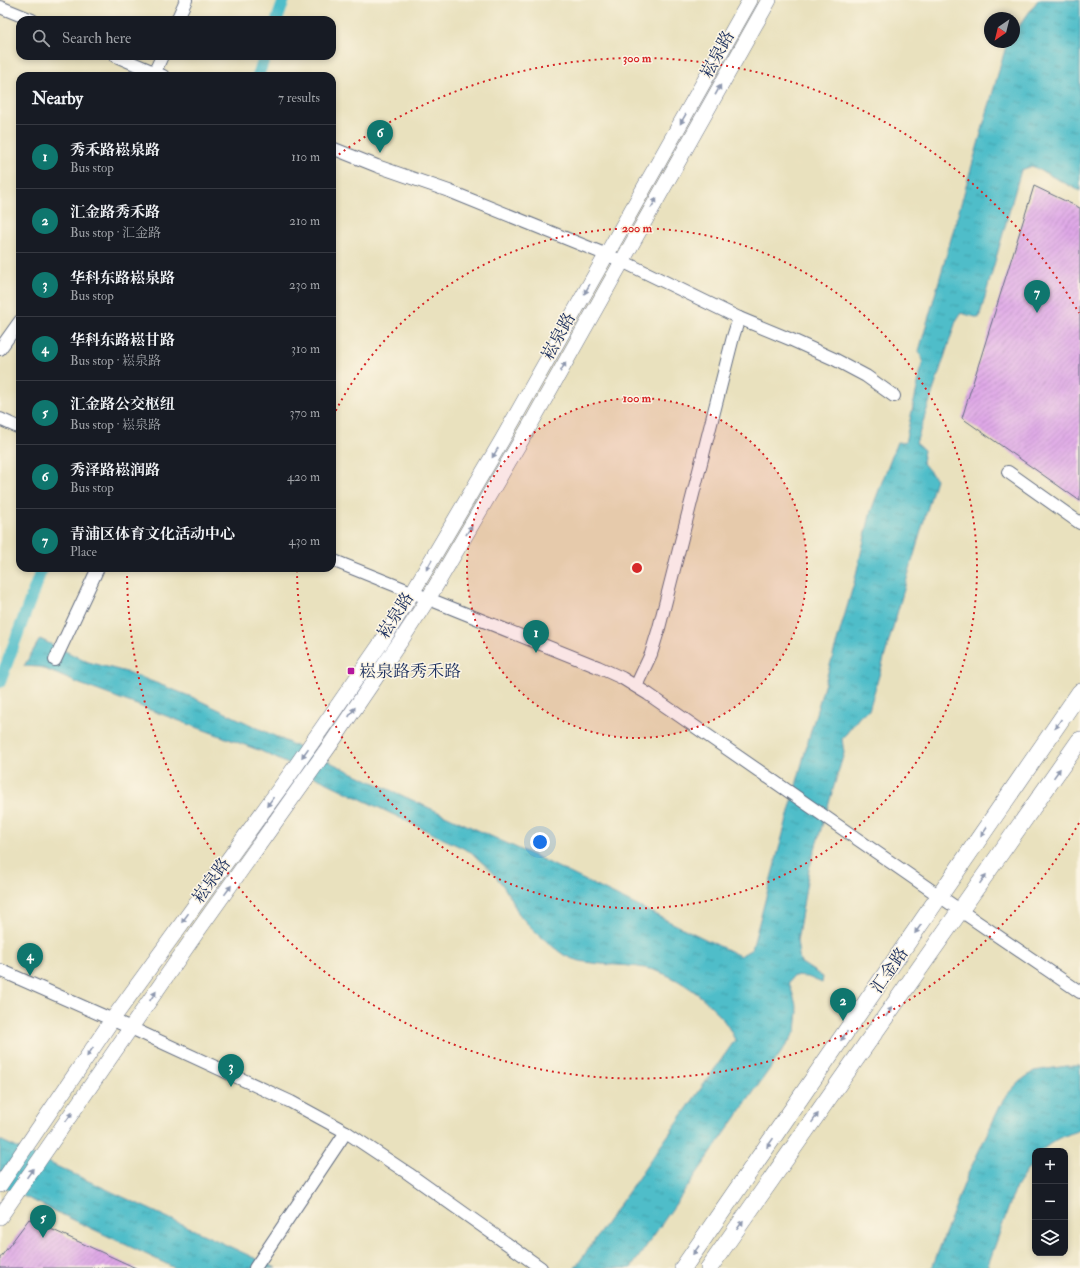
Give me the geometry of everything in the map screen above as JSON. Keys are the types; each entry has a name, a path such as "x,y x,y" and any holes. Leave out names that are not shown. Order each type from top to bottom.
{"main road":[{"name":"汇金路","path":"683,1268 1080,692"},
{"name":"汇金路","path":"709,1268 1080,740"}],"street":[{"path":"179,16 186,0"},
{"name":"崧泉路","path":"0,1185 112,1020 293,770 372,656 412,593 529,393 750,0"},
{"name":"崧泉路","path":"0,1217 197,932 330,745 428,599 544,401 769,0"},
{"path":"0,7 22,16"},
{"path":"125,60 151,72"},
{"path":"158,72 161,60"},
{"path":"336,150 377,166 449,191 622,261 739,318 834,359 866,376 894,396"},
{"path":"636,686 651,654 659,628 731,344 739,318"},
{"path":"0,349 16,326"},
{"path":"0,419 16,426"},
{"path":"1008,472 1080,523"},
{"path":"336,562 598,667 636,686 940,897 1080,992"},
{"path":"55,660 96,572"},
{"path":"0,970 131,1028 291,1102 346,1132 409,1174 541,1268"},
{"path":"255,1268 346,1132"}],"water":[{"path":"1038,0 1080,0 1080,191 1032,166 1021,170 979,318 961,313 956,321 916,443 924,450 922,462 936,479 869,710 861,715 842,739 844,753 809,869 797,941 800,962 823,977 822,983 808,977 793,976 789,982 798,1011 796,1031 631,1268 575,1268 735,1040 729,1028 710,1005 685,985 672,977 658,972 636,966 592,963 572,959 564,955 540,936 523,919 500,882 471,852 261,751 80,684 40,667 24,666 40,639 88,662 130,673 192,697 543,860 740,956 752,949 808,741 854,583 871,511 897,442 905,443 923,361 919,351 1005,48 1020,48 1020,25"},
{"path":"1067,1066 1080,1066 1080,1130 1059,1139 1045,1148 1032,1148 1032,1163 1016,1187 987,1268 932,1268 967,1176 1004,1098 1019,1082 1034,1071"},
{"path":"0,1140 276,1268 175,1268 0,1185"}],"building":[{"path":"1034,186 1080,208 1080,501 962,418"},
{"path":"29,1219 136,1268 0,1268 0,1258"}],"waterway":[{"path":"278,16 284,0"},
{"path":"259,72 264,60"},
{"path":"0,682 41,572"}],"place":[{"name":"秀泽路崧润路","path":"380,153"},
{"name":"青浦区体育文化活动中心","path":"1037,313"},
{"name":"秀禾路崧泉路","path":"536,653"},
{"name":"崧泉路秀禾路","path":"351,671"},
{"name":"华科东路崧甘路","path":"30,976"},
{"name":"汇金路秀禾路","path":"843,1021"},
{"name":"华科东路崧泉路","path":"231,1087"},
{"name":"汇金路公交枢纽","path":"43,1238"}]}
